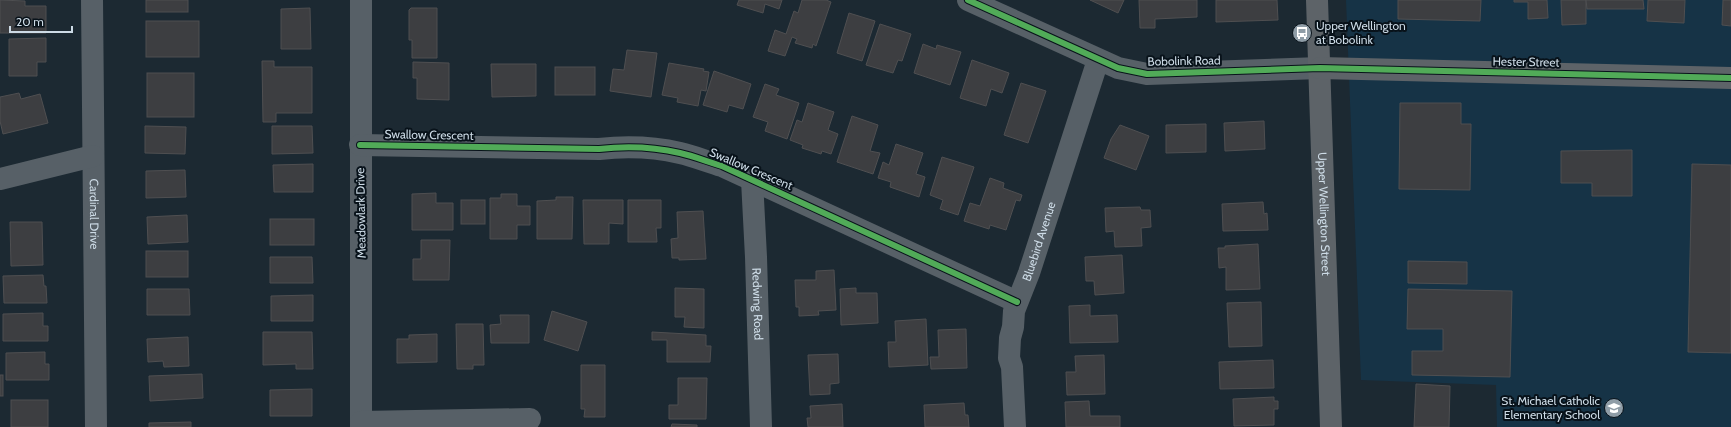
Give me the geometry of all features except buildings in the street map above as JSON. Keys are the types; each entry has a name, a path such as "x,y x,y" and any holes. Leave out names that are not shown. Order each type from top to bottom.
{"main road":[{"name":"Upper Wellington Street","path":"1317,0 1331,427"},
{"name":"Hester Street","path":"1320,68 1731,78"}],"street":[{"name":"Cardinal Drive","path":"92,0 96,427"},
{"name":"Meadowlark Drive","path":"361,0 361,424"},
{"name":"Bobolink Road","path":"968,0 1098,60 1118,68 1146,74 1320,68"},
{"name":"Bluebird Avenue","path":"1015,427 1012,367 1009,358 1013,317 1017,302 1029,273 1098,60"},
{"name":"Swallow Crescent","path":"360,145 599,149 628,147 641,149 654,148 682,153 722,166 1017,302"},
{"path":"0,179 93,156"},
{"name":"Redwing Road","path":"752,180 761,427"},
{"path":"361,424 530,419"}],"shaded area":[{"path":"1346,0 1731,0 1731,427 1497,427 1496,385 1361,380"}],"cycle path":[{"path":"968,0 1118,68 1147,74 1320,68 1731,78"},
{"path":"360,145 599,149 630,147 660,149 680,153 722,166 1017,302"}],"place":[{"name":"Upper Wellington at Bobolink","path":"1302,33"},
{"name":"St. Michael Catholic Elementary School","path":"1614,408"}]}
